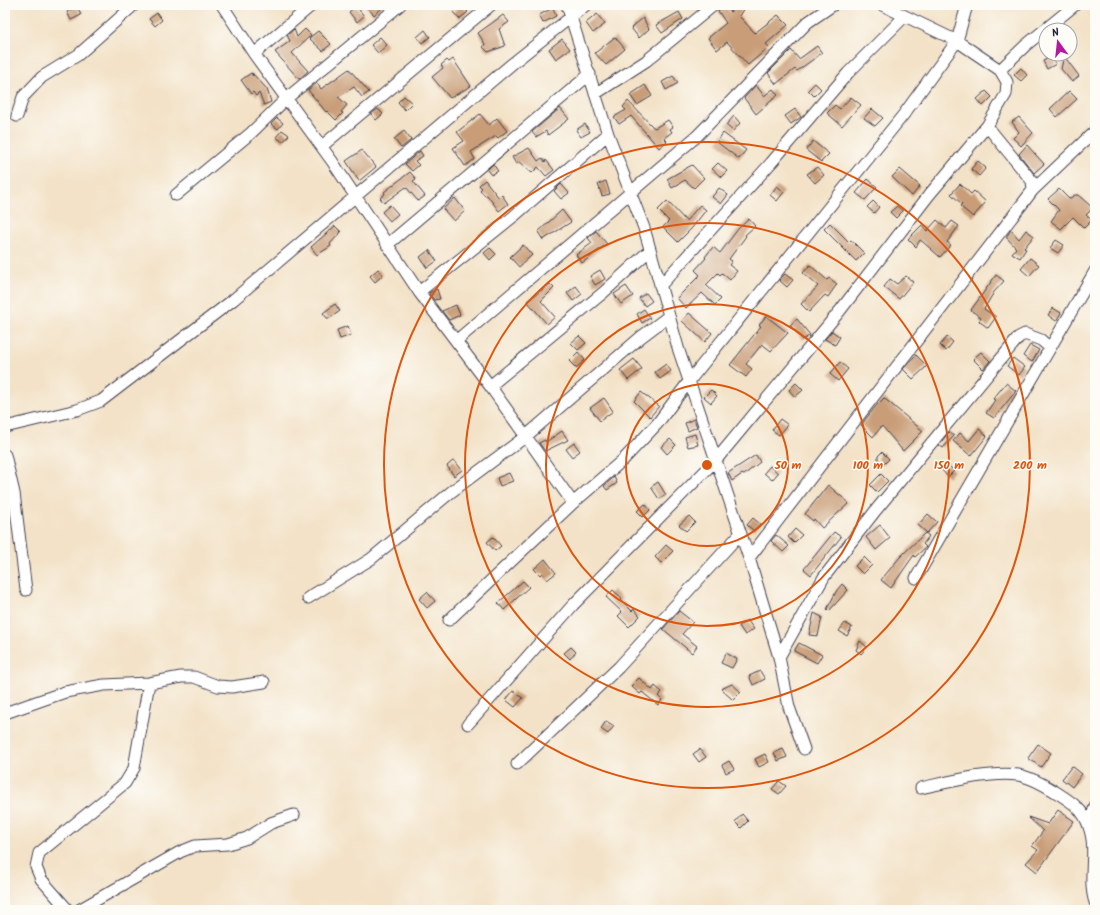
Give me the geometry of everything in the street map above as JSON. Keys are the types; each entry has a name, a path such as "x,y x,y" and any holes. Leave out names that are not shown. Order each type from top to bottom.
{"street":[{"path":"18,116 23,97 42,77 78,55 134,5"},
{"path":"222,5 254,54 322,146 419,292 490,386 573,503"},
{"path":"254,54 312,5"},
{"path":"176,195 251,133 287,98 400,5"},
{"path":"322,146 491,5"},
{"path":"5,427 77,410 101,401 233,300 355,197 569,10 586,5"},
{"path":"595,94 646,61 714,5"},
{"path":"456,341 697,136 808,22 833,5"},
{"path":"468,724 573,605 716,460 840,312 928,195 987,126 1006,94 1006,82 1000,70 957,41 882,5"},
{"path":"449,620 573,503 623,460 657,424 690,380 904,114 957,41 967,5"},
{"path":"1000,70 1026,45 1075,5"},
{"path":"569,10 608,134 650,250 679,351 749,558 780,657 789,707 804,749"},
{"path":"660,286 848,73 905,16"},
{"path":"387,245 590,74"},
{"path":"987,126 1032,181 1033,190"},
{"path":"749,558 1033,190 1095,131"},
{"path":"419,292 514,216 608,134"},
{"path":"490,386 604,292 650,250"},
{"path":"916,578 1095,271"},
{"path":"308,598 371,559 451,492 525,437 641,337 670,316"},
{"path":"780,657 824,577 881,504 1019,337 1025,334 1030,335 1041,340 1050,348"},
{"path":"5,455 14,493 26,590"},
{"path":"518,764 619,666 740,534"},
{"path":"5,713 64,692 104,685 149,683 182,677 194,677 218,686 232,687 264,682"},
{"path":"68,910 41,879 36,868 39,853 125,783 134,768 149,683"},
{"path":"921,788 962,780 1018,775 1050,788 1077,805 1089,827 1092,849 1092,880 1095,902"},
{"path":"1089,827 1095,806"},
{"path":"79,910 180,852 194,846 228,844 248,838 271,823 294,815"}],"building":[{"path":"365,5 385,5 374,15"},
{"path":"460,5 468,12 459,19 453,12"},
{"path":"725,5 730,12 739,5 746,5 739,16 755,33 778,15 788,25 766,44 769,47 748,65 727,42 717,50 708,38 726,23 718,11 721,6"},
{"path":"77,6 81,15 71,20 67,12"},
{"path":"356,6 364,16 357,22 349,12"},
{"path":"553,8 556,16 543,23 539,15"},
{"path":"679,12 683,19 662,33 656,25"},
{"path":"157,13 162,20 155,26 149,19"},
{"path":"597,14 605,24 593,33 586,23"},
{"path":"503,15 509,22 499,29 505,46 488,52 483,47 485,44 478,33"},
{"path":"643,18 649,29 639,38 631,28"},
{"path":"294,29 297,37 305,29 311,35 292,53 308,71 299,79 275,52 290,41 287,35"},
{"path":"425,30 430,37 422,43 417,37"},
{"path":"318,31 331,44 323,51 309,38"},
{"path":"380,37 387,45 378,53 371,45"},
{"path":"615,37 625,49 606,65 595,53"},
{"path":"562,39 570,49 556,59 549,49"},
{"path":"817,46 822,53 797,71 795,69 776,84 768,73 791,50 799,59"},
{"path":"453,59 471,86 450,98 432,77 443,68 441,65 447,60 449,62"},
{"path":"1044,62 1055,62 1056,64 1047,69"},
{"path":"1063,62 1068,62 1079,76 1072,82 1061,69"},
{"path":"1021,68 1027,75 1021,81 1014,75"},
{"path":"349,69 369,92 362,97 354,87 338,97 347,105 341,112 343,113 336,120 327,111 326,112 308,90 317,83 321,89"},
{"path":"251,73 267,89 271,102 264,105 259,93 256,96 253,92 251,94 241,80"},
{"path":"673,76 678,83 666,90 662,82"},
{"path":"815,83 821,89 814,96 808,90"},
{"path":"645,85 652,96 637,105 630,95"},
{"path":"756,85 764,96 773,89 778,95 756,114 744,98"},
{"path":"986,91 992,97 983,106 977,99"},
{"path":"1069,91 1077,99 1057,117 1050,109"},
{"path":"404,96 412,103 405,110 398,102"},
{"path":"851,97 861,105 842,126 827,113 835,105 840,109"},
{"path":"628,101 653,127 655,128 668,120 673,127 670,129 672,132 664,138 667,141 659,148 631,116 619,124 614,117 626,110 623,107"},
{"path":"560,108 569,119 548,135 546,131 536,137 532,132"},
{"path":"378,109 383,114 376,120 371,114"},
{"path":"795,109 801,117 791,124 785,116"},
{"path":"872,109 883,118 875,126 864,118"},
{"path":"480,114 489,125 497,118 507,131 498,138 496,136 471,152 475,159 465,166 453,148 464,141 457,132"},
{"path":"734,116 740,123 733,131 726,125"},
{"path":"1019,117 1033,133 1021,146 1013,138 1019,132 1012,122"},
{"path":"277,118 283,123 278,129 271,124"},
{"path":"585,124 590,132 581,137 576,130"},
{"path":"282,130 289,135 283,142 276,137"},
{"path":"404,131 411,140 401,148 394,139"},
{"path":"723,133 746,150 739,159 717,142"},
{"path":"813,141 829,154 821,162 806,150"},
{"path":"1027,145 1044,164 1034,173 1019,154"},
{"path":"529,148 538,161 542,158 545,162 546,160 554,170 546,176 538,167 532,173 519,162 516,164 512,157"},
{"path":"362,150 376,167 359,181 346,161"},
{"path":"420,151 423,156 415,161 419,165 412,171 405,164"},
{"path":"978,161 986,168 979,176 971,169"},
{"path":"718,163 727,171 721,177 712,169"},
{"path":"493,164 498,171 491,175 487,170"},
{"path":"692,165 704,178 694,188 685,180 672,188 667,179"},
{"path":"817,167 824,175 815,183 807,174"},
{"path":"900,169 920,186 912,196 892,177"},
{"path":"410,172 416,179 413,181 425,196 418,201 406,187 384,203 380,198 385,194 384,192"},
{"path":"868,179 877,187 865,200 856,193"},
{"path":"485,180 499,198 502,195 508,204 499,211 487,195 485,196 480,190 482,188 479,185"},
{"path":"606,181 610,194 602,196 598,184"},
{"path":"561,184 569,193 561,199 554,191"},
{"path":"960,184 971,194 974,191 986,202 973,217 960,206 962,204 951,194"},
{"path":"777,186 784,192 777,201 770,195"},
{"path":"719,188 728,195 721,204 712,197"},
{"path":"1059,189 1069,199 1075,195 1078,195 1093,208 1086,215 1092,220 1084,228 1073,217 1061,229 1051,221 1059,210 1048,199"},
{"path":"455,198 465,211 454,221 443,209"},
{"path":"667,201 686,221 700,205 706,210 691,229 678,242 663,227 669,221 658,210"},
{"path":"873,201 879,207 874,213 867,207"},
{"path":"390,205 398,214 390,221 382,212"},
{"path":"897,206 903,211 896,218 890,212"},
{"path":"562,210 571,222 543,240 538,232"},
{"path":"749,219 755,226 745,235 746,236 729,259 732,261 729,265 737,271 730,280 722,273 720,275 718,273 706,285 721,299 715,305 702,293 686,308 677,298 700,275 695,270 706,258 705,257 713,247 720,253 738,229"},
{"path":"937,220 946,228 952,221 959,226 947,242 951,245 940,257 920,240 916,247 908,239 922,225 927,231"},
{"path":"830,223 849,242 851,240 864,253 856,261 824,229"},
{"path":"335,226 341,232 330,244 331,246 317,255 311,247"},
{"path":"1011,230 1019,239 1026,230 1034,236 1024,248 1026,249 1020,258 1012,253 1016,248 1006,237"},
{"path":"596,231 607,244 582,263 576,255 592,243 588,238"},
{"path":"1056,240 1064,245 1058,253 1050,248"},
{"path":"523,245 532,255 519,267 510,257"},
{"path":"490,248 496,254 490,260 484,253"},
{"path":"429,250 437,261 427,268 420,257"},
{"path":"1030,258 1039,265 1029,276 1021,269"},
{"path":"810,265 827,280 829,278 837,284 828,297 825,295 809,312 801,304 818,286 803,273"},
{"path":"378,269 383,275 375,282 370,276"},
{"path":"600,270 605,279 595,285 590,276"},
{"path":"785,274 793,280 787,287 779,280"},
{"path":"996,275 1004,281 994,292 984,309 996,317 988,328 979,321 981,318 971,310"},
{"path":"906,276 913,282 899,299 884,287 890,279 897,284"},
{"path":"550,284 554,288 541,301 555,317 547,324 527,301"},
{"path":"576,286 582,294 573,301 567,293"},
{"path":"626,286 633,296 621,304 614,294"},
{"path":"437,289 440,299 434,300 429,293"},
{"path":"646,293 652,301 645,306 639,298"},
{"path":"335,304 340,311 330,318 327,318 323,313"},
{"path":"456,305 460,315 449,320 442,311"},
{"path":"1053,308 1061,313 1056,321 1048,315"},
{"path":"644,309 650,318 642,323 637,314"},
{"path":"689,313 712,333 705,342 682,321"},
{"path":"766,316 788,333 771,351 762,344 746,364 752,369 746,377 730,365 761,326 759,325"},
{"path":"797,319 810,335 803,340 790,325"},
{"path":"348,326 351,335 340,339 337,330"},
{"path":"832,331 840,337 835,345 825,339"},
{"path":"579,336 586,343 578,350 571,343"},
{"path":"947,337 953,342 946,351 940,345"},
{"path":"1030,345 1039,350 1032,362 1023,356"},
{"path":"578,352 585,360 576,368 569,361"},
{"path":"981,352 990,361 983,369 973,359"},
{"path":"916,355 927,366 913,379 903,369"},
{"path":"1013,358 1025,367 1019,375 1007,366"},
{"path":"634,359 642,369 628,380 620,370"},
{"path":"840,362 848,369 838,381 830,374"},
{"path":"666,364 671,371 660,379 655,372"},
{"path":"796,383 803,390 795,397 789,390"},
{"path":"1006,383 1016,391 994,418 986,413 995,400 993,399"},
{"path":"711,390 717,396 711,403 704,397"},
{"path":"641,392 659,406 650,417 634,401"},
{"path":"604,398 613,411 600,421 590,408"},
{"path":"884,398 923,431 903,451 882,426 873,437 861,425"},
{"path":"694,419 697,427 688,431 685,423"},
{"path":"780,419 788,425 779,435 772,430"},
{"path":"979,429 987,436 971,456 953,441 960,433 969,441"},
{"path":"562,431 568,440 545,451 539,443 545,440 546,442"},
{"path":"949,432 954,436 943,448 939,445"},
{"path":"695,434 698,445 688,447 685,437"},
{"path":"670,439 676,445 667,454 661,447"},
{"path":"574,443 580,451 572,457 566,449"},
{"path":"882,452 889,459 883,465 878,459 878,456"},
{"path":"756,455 760,462 744,475 742,474 732,481 728,473"},
{"path":"454,460 462,470 454,476 447,466"},
{"path":"948,465 954,471 948,477 942,470"},
{"path":"770,466 778,473 772,480 764,473"},
{"path":"509,473 513,481 500,486 497,478"},
{"path":"881,474 888,481 877,492 870,485"},
{"path":"614,477 617,483 607,490 604,486"},
{"path":"658,482 666,495 659,499 651,487"},
{"path":"828,485 849,503 822,528 814,519 813,521 805,514"},
{"path":"645,504 650,510 643,517 637,511"},
{"path":"928,514 937,522 927,533 918,525"},
{"path":"689,516 695,522 686,531 679,525"},
{"path":"753,518 760,524 754,531 747,525"},
{"path":"880,525 890,538 876,550 866,537"},
{"path":"795,529 802,535 794,543 788,537"},
{"path":"834,532 841,537 811,575 804,569"},
{"path":"925,533 929,536 923,544 926,547 915,557 914,555 891,588 881,580 900,557"},
{"path":"776,535 789,546 783,552 771,541"},
{"path":"493,537 501,546 495,551 487,542"},
{"path":"666,545 673,551 661,563 655,557"},
{"path":"864,557 872,565 863,574 855,566"},
{"path":"545,559 556,573 547,580 542,573 540,575 534,569"},
{"path":"523,581 529,587 504,610 498,603"},
{"path":"842,584 848,590 829,611 827,609 837,590"},
{"path":"613,590 622,598 621,600 632,611 634,609 640,616 629,627 618,616 622,612 606,597"},
{"path":"427,592 435,601 427,608 419,599"},
{"path":"679,611 693,622 682,634 697,646 692,653 663,629"},
{"path":"814,613 822,617 818,636 809,635"},
{"path":"747,620 754,629 745,635 739,626"},
{"path":"845,623 852,627 847,636 839,631"},
{"path":"860,641 867,647 861,654 856,650"},
{"path":"799,643 822,655 817,663 794,651"},
{"path":"571,647 576,652 570,659 564,653"},
{"path":"726,653 737,659 732,668 721,663"},
{"path":"760,671 765,679 753,685 749,676"},
{"path":"639,678 652,690 655,686 662,692 658,696 662,700 658,705 642,692 640,694 631,686"},
{"path":"732,684 741,692 733,700 721,689"},
{"path":"513,691 523,698 515,707 506,700"},
{"path":"606,721 614,726 608,734 601,729"},
{"path":"1038,744 1051,753 1041,767 1028,758"},
{"path":"700,749 706,757 699,762 693,754"},
{"path":"783,749 787,757 778,761 774,753"},
{"path":"765,754 769,762 759,767 755,759"},
{"path":"729,761 734,769 726,773 722,765"},
{"path":"1072,766 1082,774 1072,787 1062,779"},
{"path":"779,781 786,786 779,794 772,789"},
{"path":"1058,810 1074,821 1037,872 1026,863 1038,850 1032,846 1043,831 1028,817 1048,824"},
{"path":"742,814 748,821 741,828 735,822"}]}
